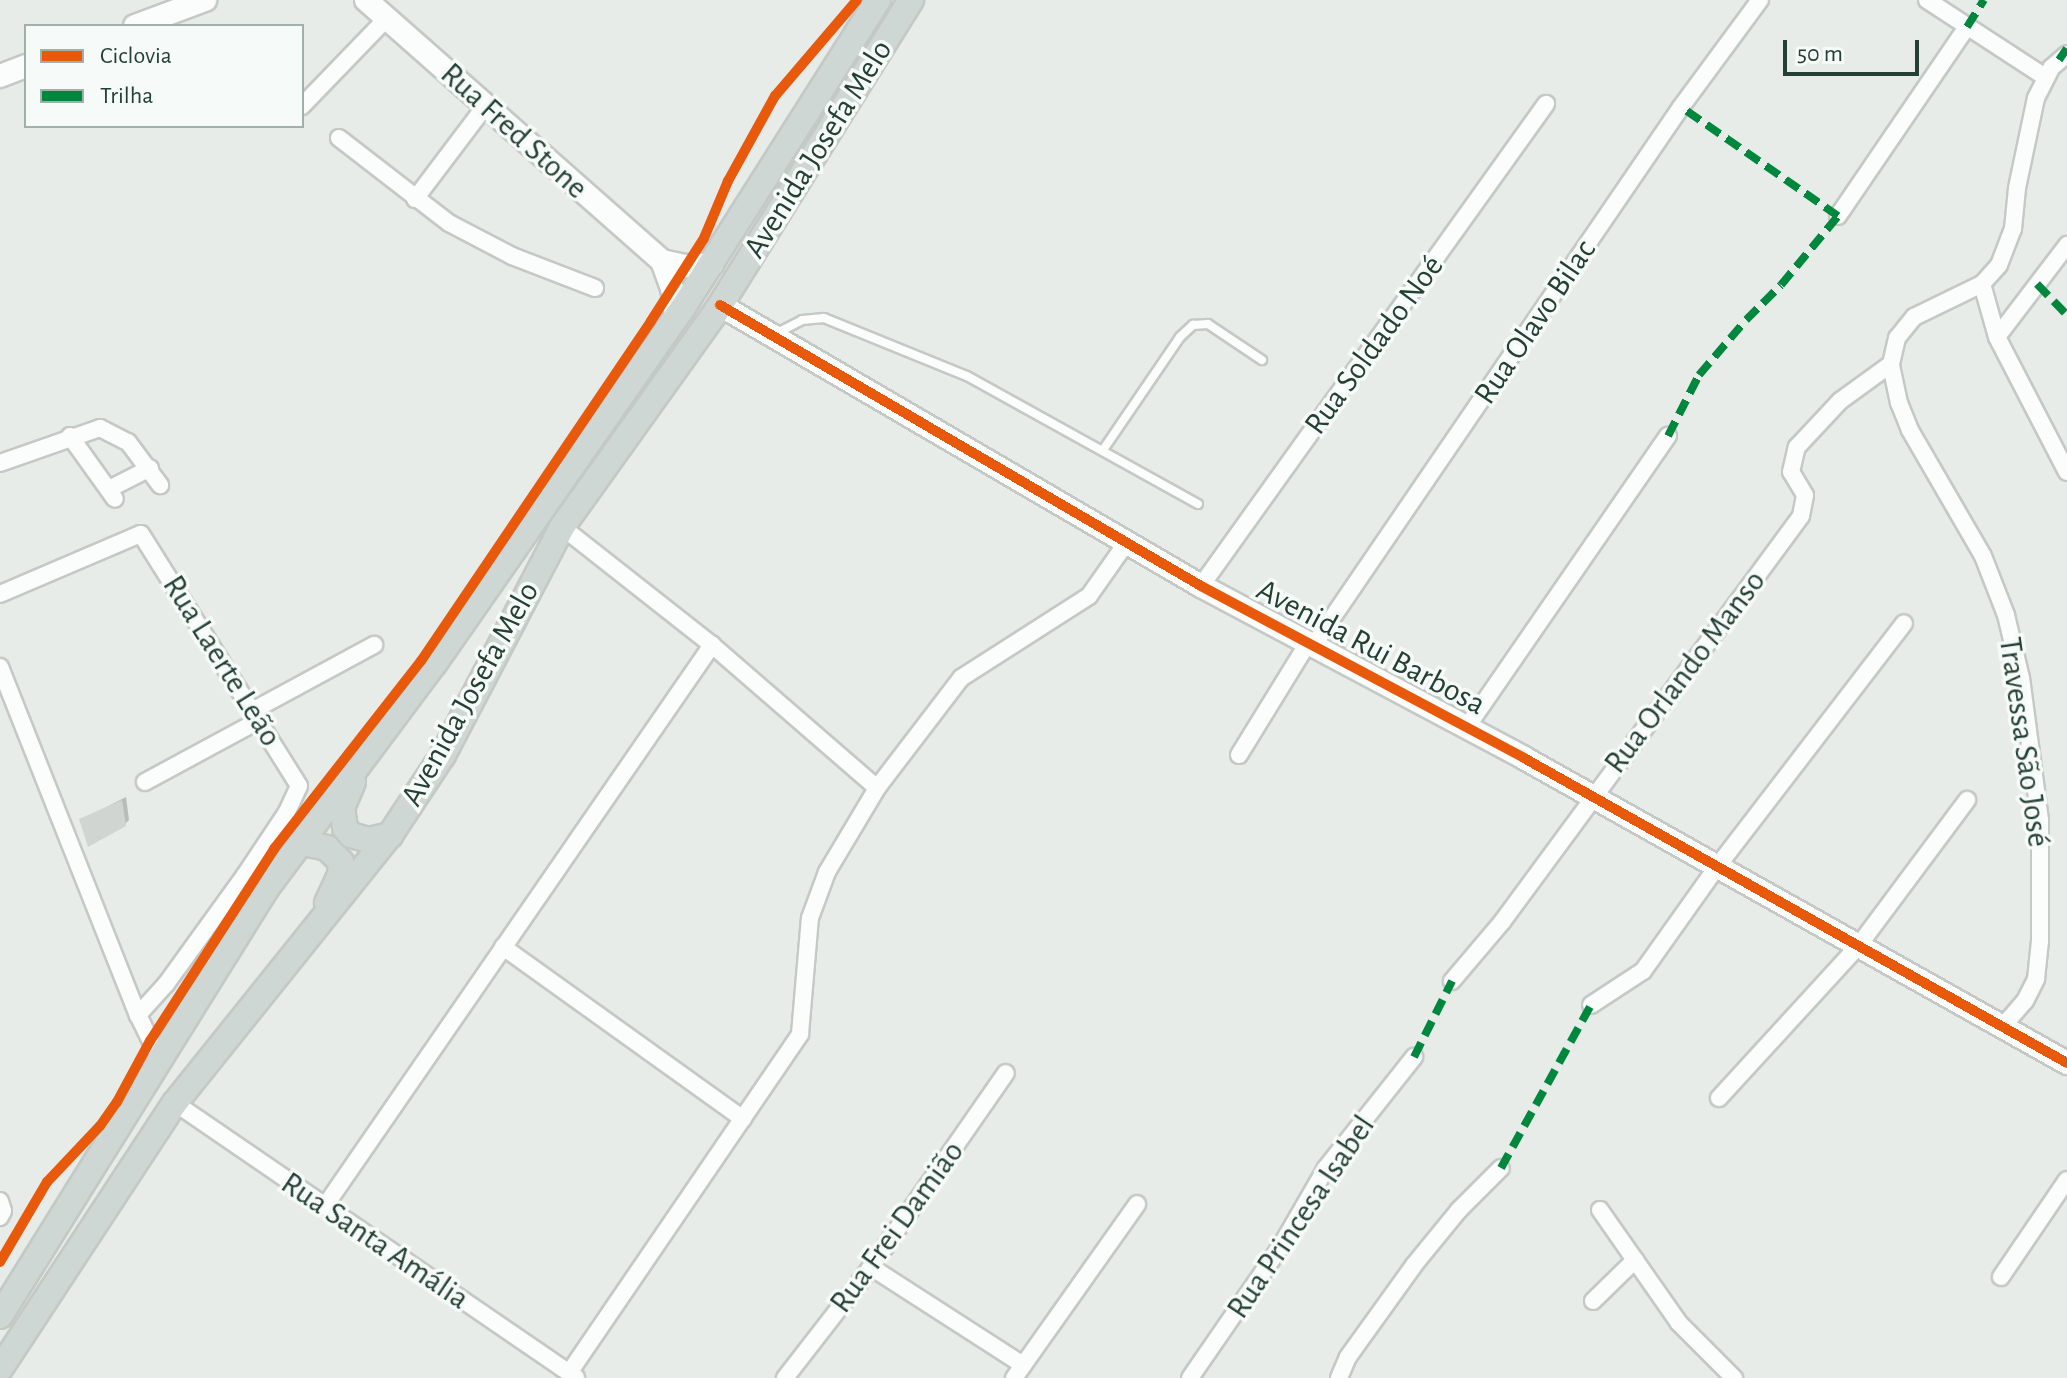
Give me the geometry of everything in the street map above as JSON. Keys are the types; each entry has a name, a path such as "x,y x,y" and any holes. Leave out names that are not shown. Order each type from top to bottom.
{"main road":[{"name":"Avenida Josefa Melo","path":"0,1316 294,846 434,664 676,317 878,0"},
{"name":"Avenida Josefa Melo","path":"0,1369 175,1103 390,835 443,755 562,527 720,305 911,0"},
{"path":"370,748 345,798 342,818 345,828 359,839 390,835"},
{"path":"294,846 304,843 327,848 341,862 340,875 310,937"}],"street":[{"path":"140,24 205,0"},
{"name":"Rua Fred Stone","path":"366,0 662,261"},
{"name":"Rua Olavo Bilac","path":"1239,755 1311,645 1681,107 1760,0"},
{"path":"1927,0 2045,77"},
{"path":"304,104 387,18"},
{"path":"1838,216 1967,27"},
{"path":"1891,364 1897,338 1914,317 1982,284 1999,265 2009,247 2029,124 2045,77 2067,54"},
{"path":"0,76 24,67"},
{"name":"Rua Soldado Noé","path":"1201,586 1546,104"},
{"path":"415,199 486,105"},
{"path":"339,138 449,223 497,249 595,288"},
{"path":"1997,337 2067,245"},
{"path":"662,261 686,266 712,264"},
{"path":"662,261 672,288 676,317"},
{"path":"1982,284 1997,337 2067,472"},
{"name":"Avenida Rui Barbosa","path":"720,305 1201,586 1467,727 2067,1063"},
{"name":"Rua Orlando Manso","path":"1452,981 1502,922 1801,516 1805,495 1791,472 1797,447 1840,401 1891,364"},
{"name":"Travessa São José","path":"1891,364 1899,403 1910,430 1983,556 2006,615 2021,678 2040,820 2040,942 2036,979 2025,1001 2004,1025"},
{"path":"0,463 92,428 110,431 128,442 160,485"},
{"path":"70,436 112,494 150,468"},
{"path":"1467,727 1668,436"},
{"path":"562,527 712,645 877,788"},
{"name":"Rua Laerte Leão","path":"0,594 141,534 297,782 298,790 245,875"},
{"path":"572,1376 800,1034 810,918 827,872 877,788 961,678 1089,596 1127,542"},
{"path":"1591,1005 1643,971 1717,867 1904,623"},
{"path":"145,782 374,645"},
{"path":"325,1206 712,645"},
{"path":"0,667 138,1015 160,1060"},
{"path":"1719,1098 1859,945 1967,800"},
{"path":"138,1015 166,984 245,875 266,889"},
{"path":"503,947 743,1119"},
{"name":"Rua Princesa Isabel","path":"1190,1378 1281,1246 1326,1168 1414,1057"},
{"name":"Rua Frei Damião","path":"785,1378 871,1267 1006,1073"},
{"name":"Rua Santa Amália","path":"175,1103 572,1376"},
{"path":"1339,1378 1348,1357 1414,1265 1459,1210 1501,1168"},
{"path":"2001,1277 2067,1180"},
{"path":"871,1267 1019,1371 1137,1204"},
{"path":"1600,1210 1679,1323 1734,1378"},
{"path":"1593,1301 1635,1260"}],"lane":[{"path":"773,336 802,320 824,318 967,376 1198,504"},
{"path":"1103,450 1180,337 1193,325 1208,324 1262,360"}],"building":[{"path":"122,800 126,826 88,847 79,819"}],"marked path":[{"path":"1967,27 1984,0"},
{"path":"2059,60 2067,48"},
{"path":"1668,436 1699,375 1781,285 1838,216 1681,107"},
{"path":"2037,284 2067,315"},
{"path":"1414,1057 1452,981"},
{"path":"1501,1168 1591,1005"}],"cycle path":[{"path":"0,1262 47,1182 100,1126 117,1102 150,1041 274,849 421,661 651,321 704,238 728,181 775,96 857,0"},
{"path":"720,305 1201,586 1524,758 2067,1063"}]}
